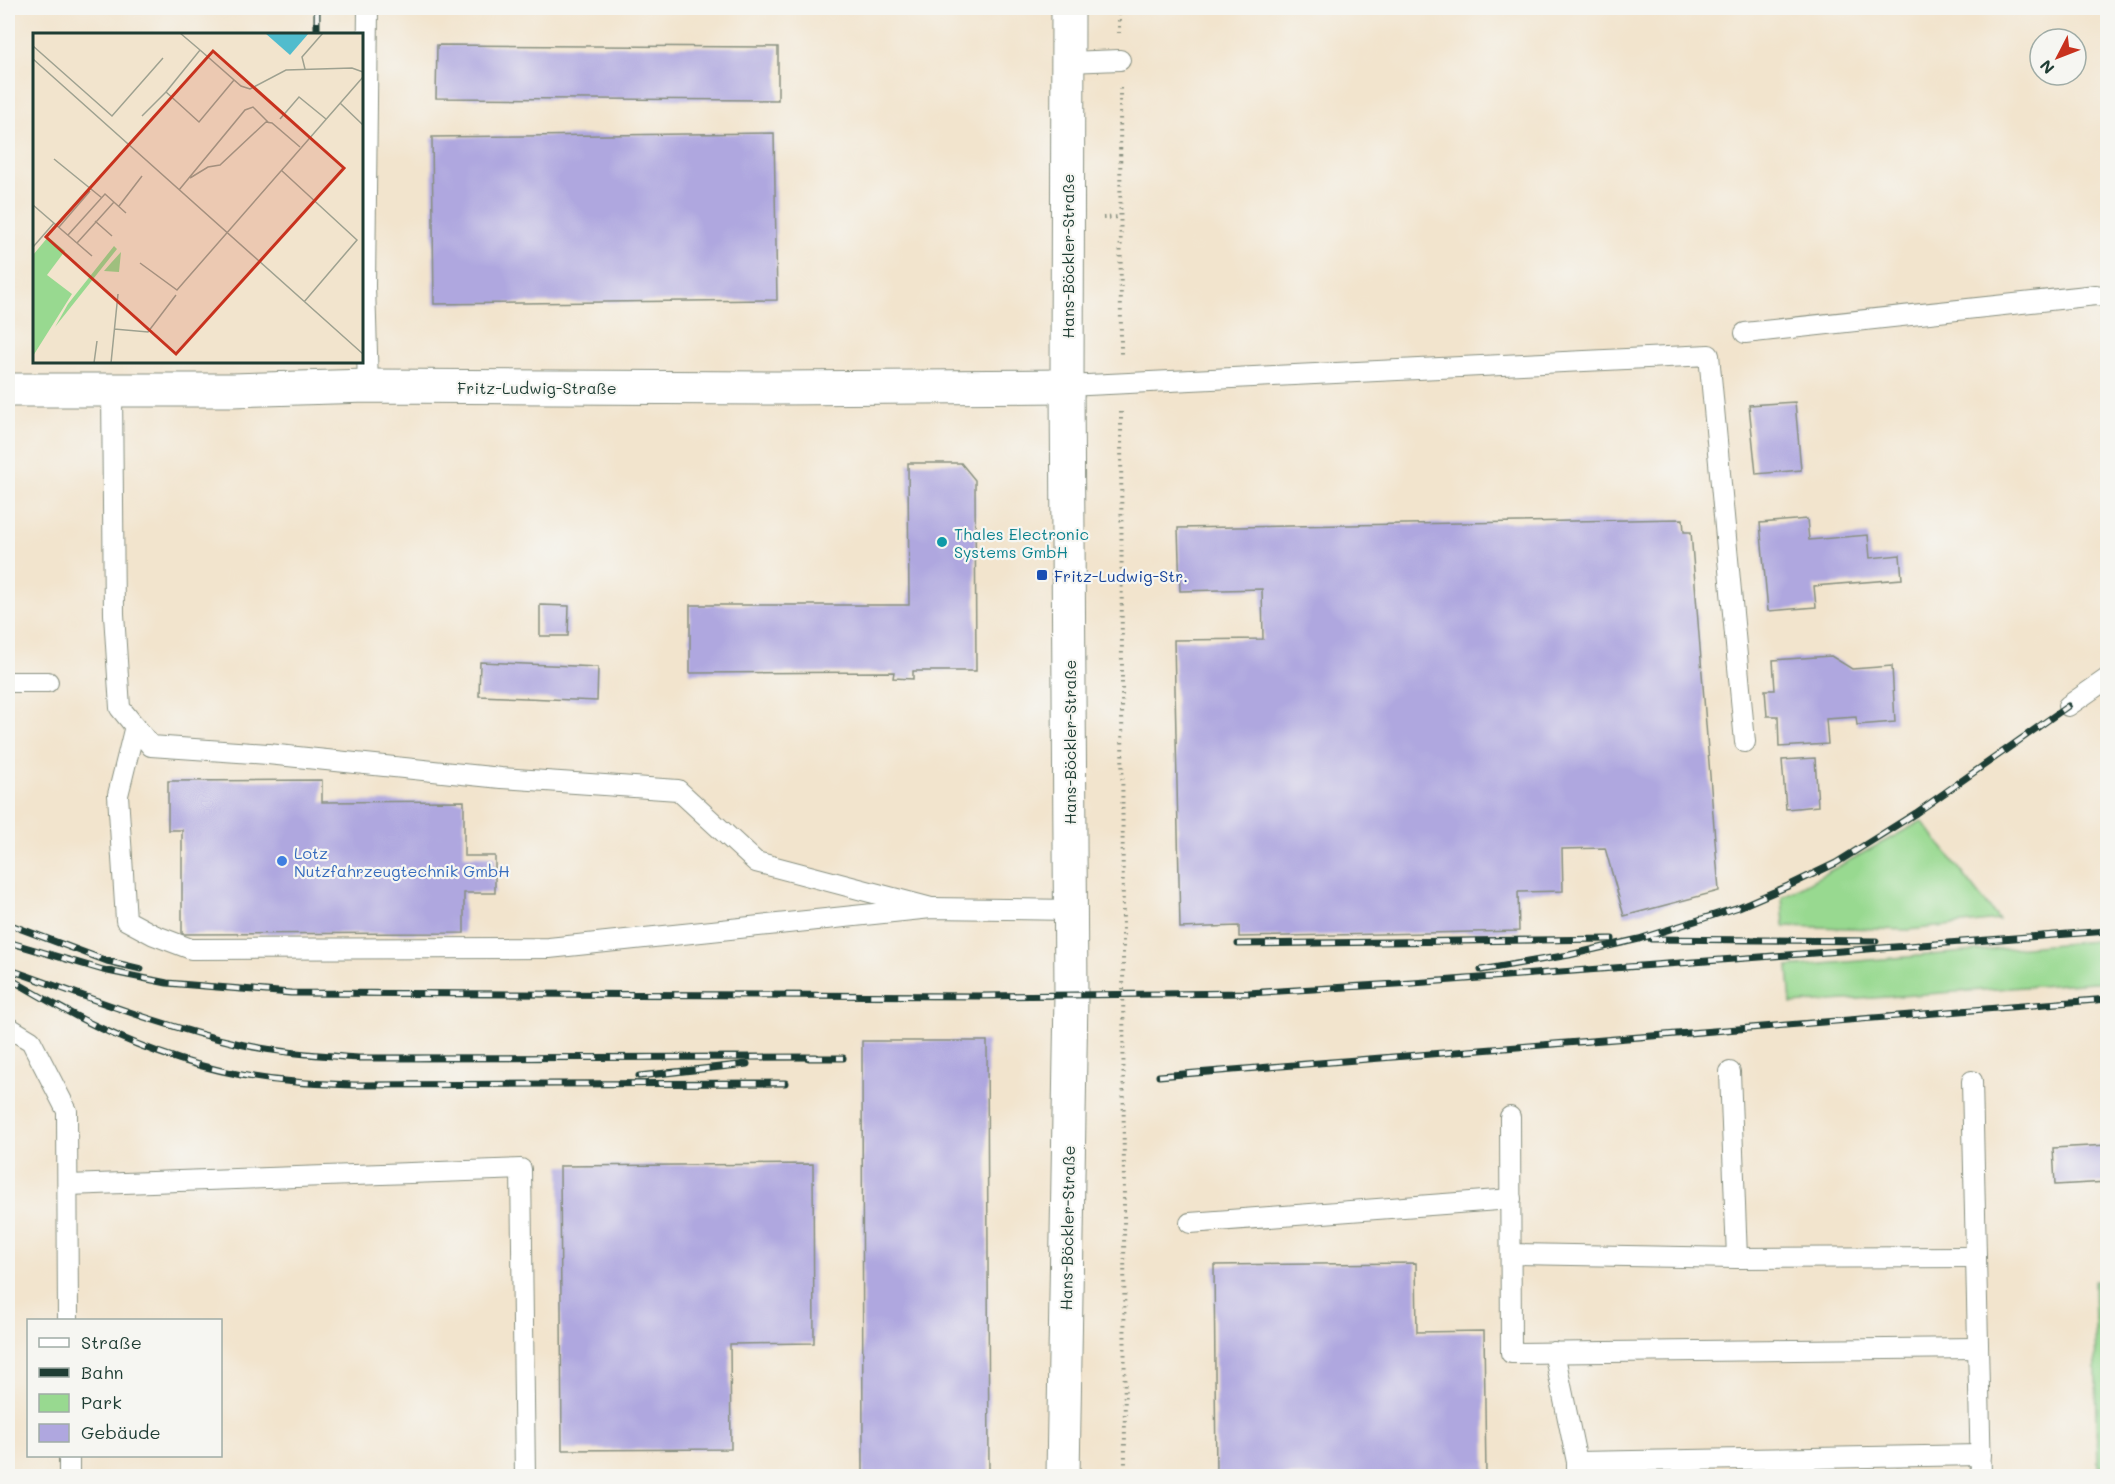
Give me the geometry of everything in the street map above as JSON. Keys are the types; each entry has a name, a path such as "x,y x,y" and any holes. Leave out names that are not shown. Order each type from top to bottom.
{"main road":[{"name":"Hans-Böckler-Straße","path":"1064,1476 1071,1007 1067,386 1068,8"},
{"name":"Fritz-Ludwig-Straße","path":"8,390 233,390 368,386 756,388 1067,386"}],"lane":[{"path":"368,8 365,286 368,386"},
{"path":"1068,62 1119,60"},
{"path":"1745,333 2096,295 2108,297"},
{"path":"1067,386 1709,355 1745,742"},
{"path":"112,390 114,614 120,708 151,746 268,753 501,778 678,790 756,862 931,908"},
{"path":"2068,706 2108,678"},
{"path":"8,682 48,682"},
{"path":"135,726 118,795 126,920 154,935 191,949 549,948 931,908 1071,910"},
{"path":"8,1027 31,1041 67,1111 68,1319"},
{"path":"1730,1071 1737,1258"},
{"path":"1972,1081 1981,1476"},
{"path":"1510,1117 1511,1353 1978,1348"},
{"path":"68,1185 521,1169 525,1476"},
{"path":"1190,1223 1510,1199"},
{"path":"1511,1254 1737,1258 1976,1257"},
{"path":"1554,1352 1577,1469 1981,1455"},
{"path":"69,1457 69,1476"}],"path":[{"path":"1119,8 1125,1476"}],"green space":[{"path":"1922,821 1999,920 1909,930 1784,926 1782,897"},
{"path":"2107,940 2107,981 1791,1004 1788,967"},
{"path":"2107,1280 2107,1467 2098,1467 2094,1281"}],"building":[{"path":"437,45 778,47 778,100 436,98"},
{"path":"774,133 777,300 434,304 432,137"},
{"path":"1795,402 1801,470 1756,474 1749,405"},
{"name":"Thales Electronic Systems GmbH","path":"908,463 961,463 975,480 976,671 913,671 913,679 893,678 894,672 690,673 690,605 909,605"},
{"path":"1683,519 1684,532 1691,532 1719,891 1624,916 1605,848 1562,849 1563,891 1518,892 1519,931 1239,937 1239,926 1180,928 1174,640 1263,639 1262,589 1180,591 1178,528"},
{"path":"1807,519 1809,540 1868,535 1870,558 1900,555 1902,579 1814,586 1816,607 1768,611 1760,523"},
{"path":"540,605 569,606 568,636 540,636"},
{"path":"1831,656 1852,669 1892,666 1895,722 1857,725 1856,717 1826,719 1828,744 1779,747 1778,716 1767,716 1765,690 1775,690 1773,660"},
{"path":"480,662 598,667 597,701 479,696"},
{"path":"1815,758 1818,806 1786,809 1782,760"},
{"path":"322,780 322,802 464,801 464,856 495,856 495,893 464,893 464,933 182,934 182,830 168,830 168,781"},
{"path":"862,1041 987,1041 989,1476 863,1476"},
{"path":"2108,1145 2108,1182 2055,1185 2053,1148"},
{"path":"813,1164 814,1343 730,1344 731,1449 562,1450 560,1166"},
{"path":"1416,1263 1417,1332 1484,1331 1486,1476 1216,1476 1214,1265"}],"railway":[{"path":"317,8 317,33"},
{"path":"1481,970 1569,955 1639,939 1739,907 1788,886 1836,863 1916,813 2068,706"},
{"path":"8,924 107,961 141,969"},
{"path":"8,942 103,970 167,983 291,993 982,996 1248,993 1413,983 2108,931"},
{"path":"1238,944 1612,939"},
{"path":"1651,939 1876,941"},
{"path":"8,969 124,1010 214,1038 286,1052 358,1058 816,1057"},
{"path":"8,978 85,1021 144,1047 218,1070 269,1079 355,1085 785,1083"},
{"path":"1159,1076 2108,999"},
{"path":"809,1058 843,1058"},
{"path":"639,1076 747,1064"}],"place":[{"name":"Thales Electronic Systems GmbH","path":"942,542"},
{"name":"Fritz-Ludwig-Str.","path":"1042,575"},
{"name":"Lotz Nutzfahrzeugtechnik GmbH","path":"282,861"}]}
